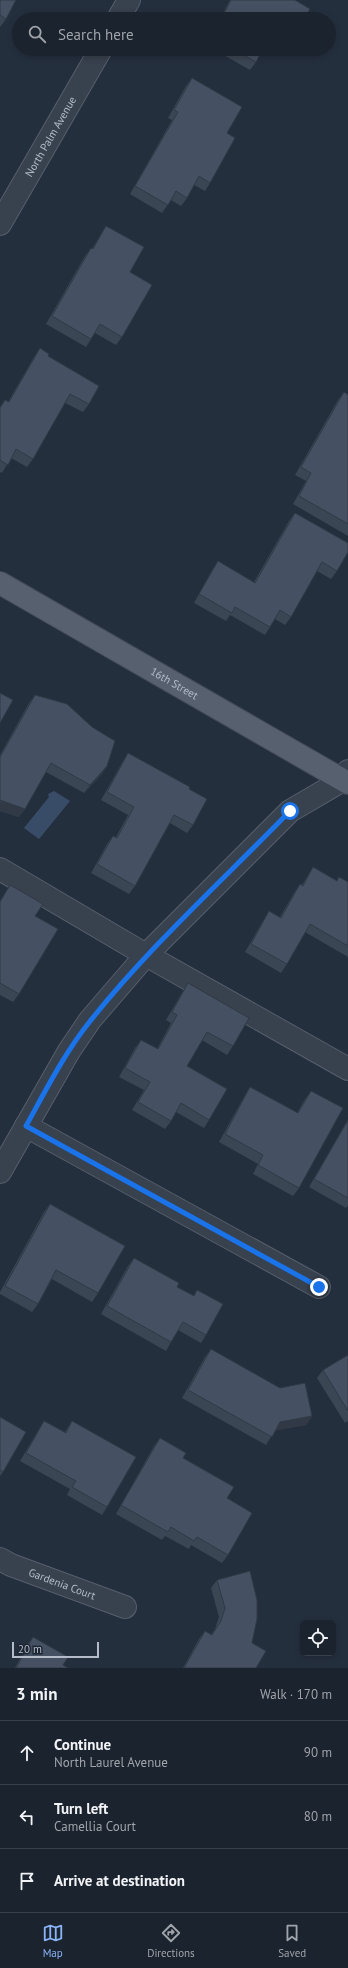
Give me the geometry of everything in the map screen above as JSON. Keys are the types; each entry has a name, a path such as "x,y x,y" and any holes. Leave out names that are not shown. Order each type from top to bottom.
{"main road":[{"name":"16th Street","path":"0,583 346,778"}],"street":[{"path":"122,12 129,0"},
{"name":"North Palm Avenue","path":"0,224 97,56"},
{"path":"0,1172 50,1081 90,1020 146,955 290,811 346,778"},
{"path":"0,869 146,955 348,1069"},
{"path":"26,1126 319,1287"},
{"name":"Gardenia Court","path":"0,1559 11,1565 125,1607"}],"water":[{"path":"54,791 70,801 39,839 24,828 49,797 48,794"}],"building":[{"path":"0,0 16,0 6,19 0,15"},
{"path":"231,0 295,0 310,9 308,12 225,12"},
{"path":"245,56 259,56 256,62"},
{"path":"192,78 242,107 227,133 235,138 210,183 199,176 187,198 176,191 168,205 135,186 178,112 174,110"},
{"path":"106,226 144,247 130,272 152,285 122,337 100,324 91,339 52,316 91,248 93,249"},
{"path":"40,348 49,354 48,356 99,386 89,404 70,394 33,459 16,449 8,465 0,460 0,408 5,400 9,402"},
{"path":"344,392 348,395 348,524 299,496 311,473 301,467"},
{"path":"295,513 348,543 348,552 337,571 322,562 291,617 280,610 270,627 235,607 232,613 199,594 218,561 255,583"},
{"path":"0,693 13,700 0,723"},
{"path":"35,695 67,704 92,727 115,741 107,766 90,785 51,763 25,809 0,800 0,757"},
{"path":"128,753 190,787 189,789 207,799 193,825 174,815 135,886 97,864 113,836 117,838 134,807 107,792"},
{"path":"313,867 337,881 339,877 348,882 348,946 310,924 287,964 251,944 269,911 281,918 300,884 303,886"},
{"path":"10,885 43,904 35,916 58,929 19,994 0,983 0,902"},
{"path":"188,983 249,1018 233,1046 207,1032 187,1066 227,1089 209,1120 181,1103 171,1121 138,1102 150,1082 125,1068 141,1040 158,1049 177,1015 172,1012"},
{"path":"250,1087 298,1113 311,1091 343,1108 299,1188 258,1165 263,1155 225,1134"},
{"path":"348,1120 348,1198 314,1179"},
{"path":"50,1204 125,1246 98,1293 56,1270 38,1304 5,1286"},
{"path":"134,1258 179,1283 177,1287 194,1296 197,1290 223,1304 206,1335 183,1322 171,1342 107,1306"},
{"path":"211,1349 280,1388 305,1383 312,1416 280,1422 272,1437 188,1390"},
{"path":"348,1355 348,1411 323,1370"},
{"path":"0,1417 26,1432 3,1472 0,1470"},
{"path":"44,1421 66,1433 72,1421 136,1457 107,1507 72,1487 76,1481 26,1453"},
{"path":"160,1438 186,1453 183,1458 234,1487 227,1498 252,1513 228,1555 197,1537 194,1541 171,1527 168,1532 121,1505"},
{"path":"250,1571 257,1600 257,1619 252,1643 266,1651 256,1668 184,1668 205,1631 212,1635 221,1621 225,1608 217,1580"},
{"path":"33,1637 68,1657 63,1665 68,1668 16,1668"}],"route":[{"path":"290,811 146,955 90,1020 68,1051 26,1126 319,1287"}]}
